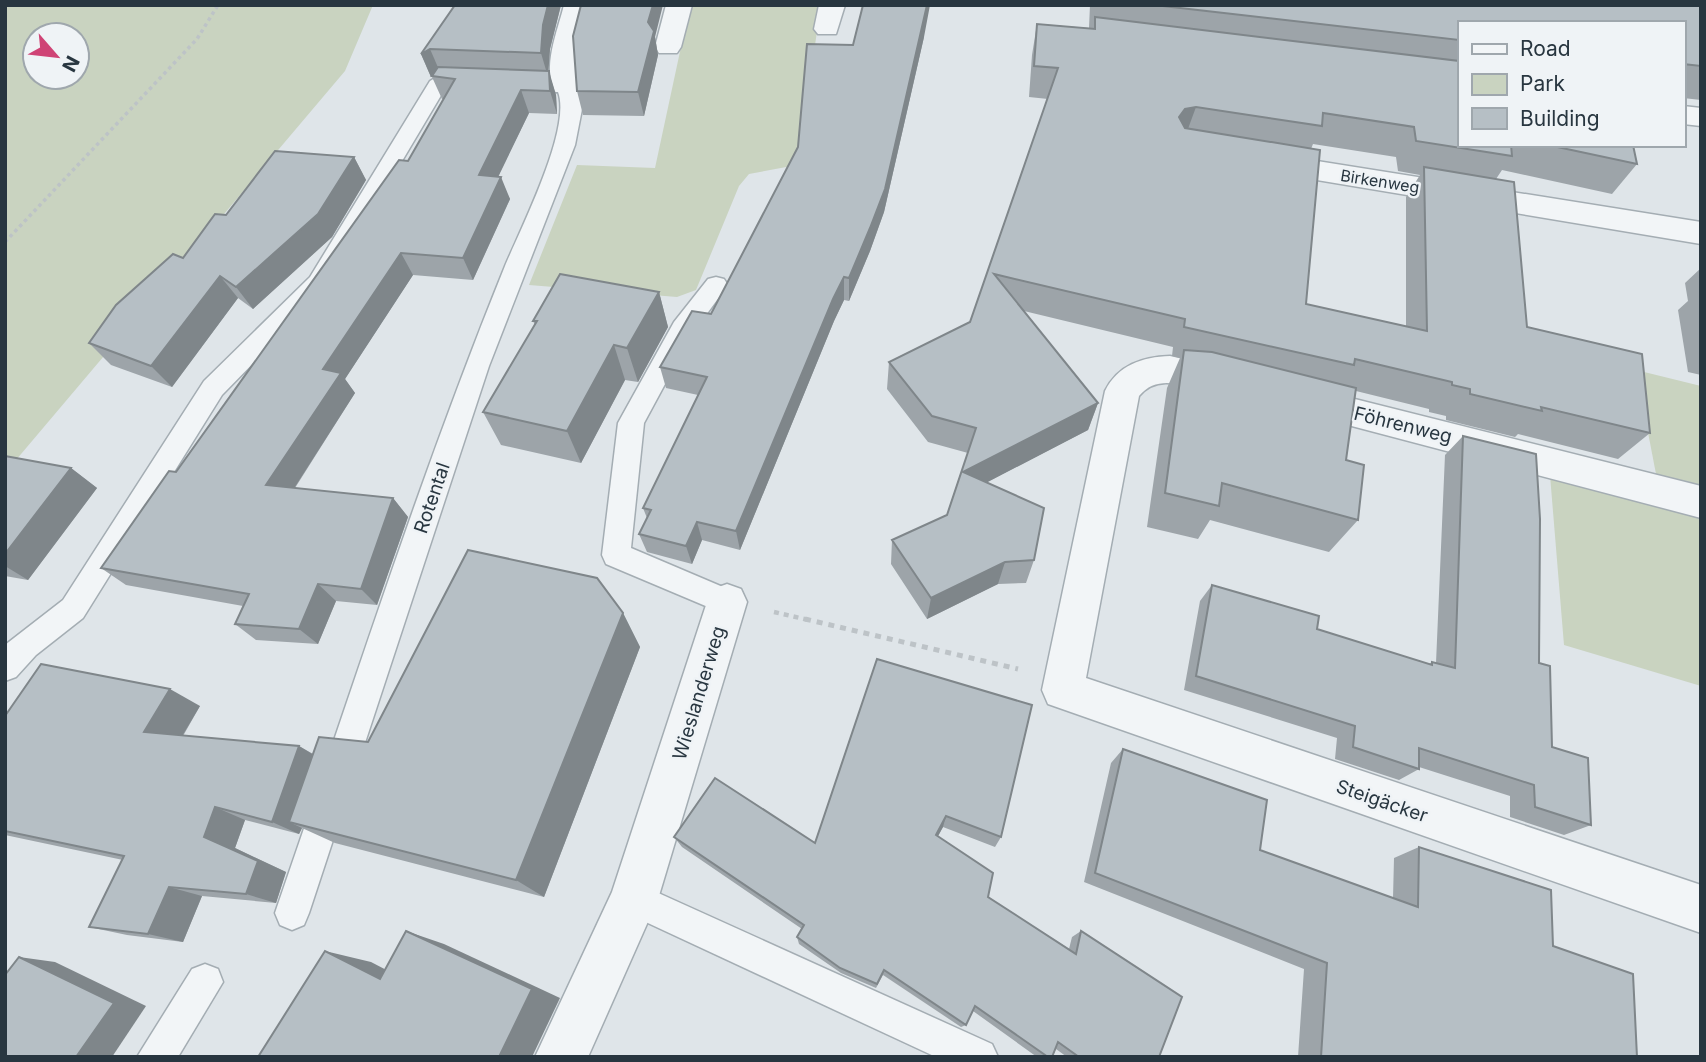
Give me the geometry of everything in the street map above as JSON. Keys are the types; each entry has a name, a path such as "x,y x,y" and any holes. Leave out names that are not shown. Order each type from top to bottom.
{"street":[{"name":"Rotental","path":"566,86 564,60 577,5"},
{"path":"668,47 679,5"},
{"name":"Birkenweg","path":"1239,158 1701,233"},
{"name":"Föhrenweg","path":"1063,690 1119,399 1126,385 1140,373 1167,369 1701,502"},
{"name":"Wieslanderweg","path":"561,1057 634,899 727,602"},
{"name":"Steigäcker","path":"1063,690 1701,909"}],"lane":[{"path":"5,667 25,645 73,609 213,388 318,283 440,81 491,83"},
{"path":"516,84 566,86"},
{"name":"Rotental","path":"292,913 477,366 565,145 573,104 566,86"},
{"name":"Wieslanderweg","path":"716,285 682,328 631,423 616,555 727,602"},
{"path":"634,899 979,1057"},
{"path":"156,1057 205,982"}],"path":[{"path":"5,242 197,39 218,5"},
{"path":"727,602 1016,668 1063,690"}],"green space":[{"path":"5,5 373,5 345,71 5,473"},
{"path":"690,5 821,5 797,165 749,174 739,186 696,290 677,297 529,285 577,165 655,168"},
{"path":"1636,370 1701,386 1701,486 1656,474"},
{"path":"1550,475 1701,516 1701,686 1564,645"}],"building":[{"path":"455,5 548,5 541,53 430,49 421,54"},
{"path":"581,5 653,5 648,22 654,31 638,92 577,91 573,36"},
{"path":"863,5 927,5 885,189 849,278 844,277 833,299 736,531 697,522 686,546 639,534 651,510 643,508 707,377 660,367 692,311 711,314 798,147 807,44 853,45"},
{"path":"1154,5 1701,5 1701,66 1685,64 1685,21 1458,21 1458,40"},
{"path":"1095,17 1458,61 1458,147 1511,147 1512,156 1416,141 1414,127 1323,113 1322,126 1196,107 1185,109 1179,117 1185,128 1320,150 1306,304 1427,331 1424,167 1514,182 1527,327 1642,354 1650,433 1541,407 1542,411 1470,394 1470,389 1452,385 1452,382 1355,359 1354,365 1184,327 1185,319 994,274 1098,403 963,472 1044,508 1034,560 1005,562 931,598 892,540 947,515 976,428 932,416 889,362 970,322 1058,68 1034,66 1037,24 1095,29"},
{"path":"438,67 549,71 550,91 521,90 479,175 501,177 463,258 401,253 323,369 341,373 266,485 393,498 361,589 318,584 299,629 235,624 249,594 101,568 169,471 176,472 399,160 408,161 455,79 432,76"},
{"path":"1557,147 1633,147 1637,164"},
{"path":"275,151 354,157 318,214 236,287 220,276 151,366 89,343 116,305 173,254 183,258 215,214 226,215"},
{"path":"560,274 659,292 627,348 614,345 567,431 483,412 537,321 533,321"},
{"path":"1184,350 1212,352 1356,388 1346,460 1364,465 1358,520 1222,483 1219,506 1165,493"},
{"path":"1463,436 1536,454 1540,519 1539,663 1550,666 1552,747 1588,758 1591,825 1535,807 1534,785 1419,748 1419,769 1353,747 1355,726 1196,676 1212,585 1319,616 1317,629 1432,665 1432,662 1455,668"},
{"path":"5,456 71,468 5,554"},
{"path":"468,550 597,578 623,613 516,880 289,822 319,737 368,742"},
{"path":"877,659 1032,705 1001,837 946,816 936,835 993,873 988,897 1076,954 1081,931 1182,997 1159,1057 1079,1057 1058,1042 1052,1057 1048,1057 975,1006 966,1025 884,970 877,984 840,968 797,937 804,925 674,837 715,778 815,843"},
{"path":"41,664 170,689 144,732 299,746 272,822 215,807 204,837 258,861 246,894 169,887 148,934 89,927 124,856 5,831 5,716"},
{"path":"1123,749 1267,800 1260,850 1418,907 1419,847 1551,890 1553,946 1633,974 1637,1057 1321,1057 1327,963 1095,873"},
{"path":"406,931 532,989 499,1057 258,1057 325,951 380,979"},
{"path":"19,957 114,1003 76,1057 5,1057 5,975"}]}
